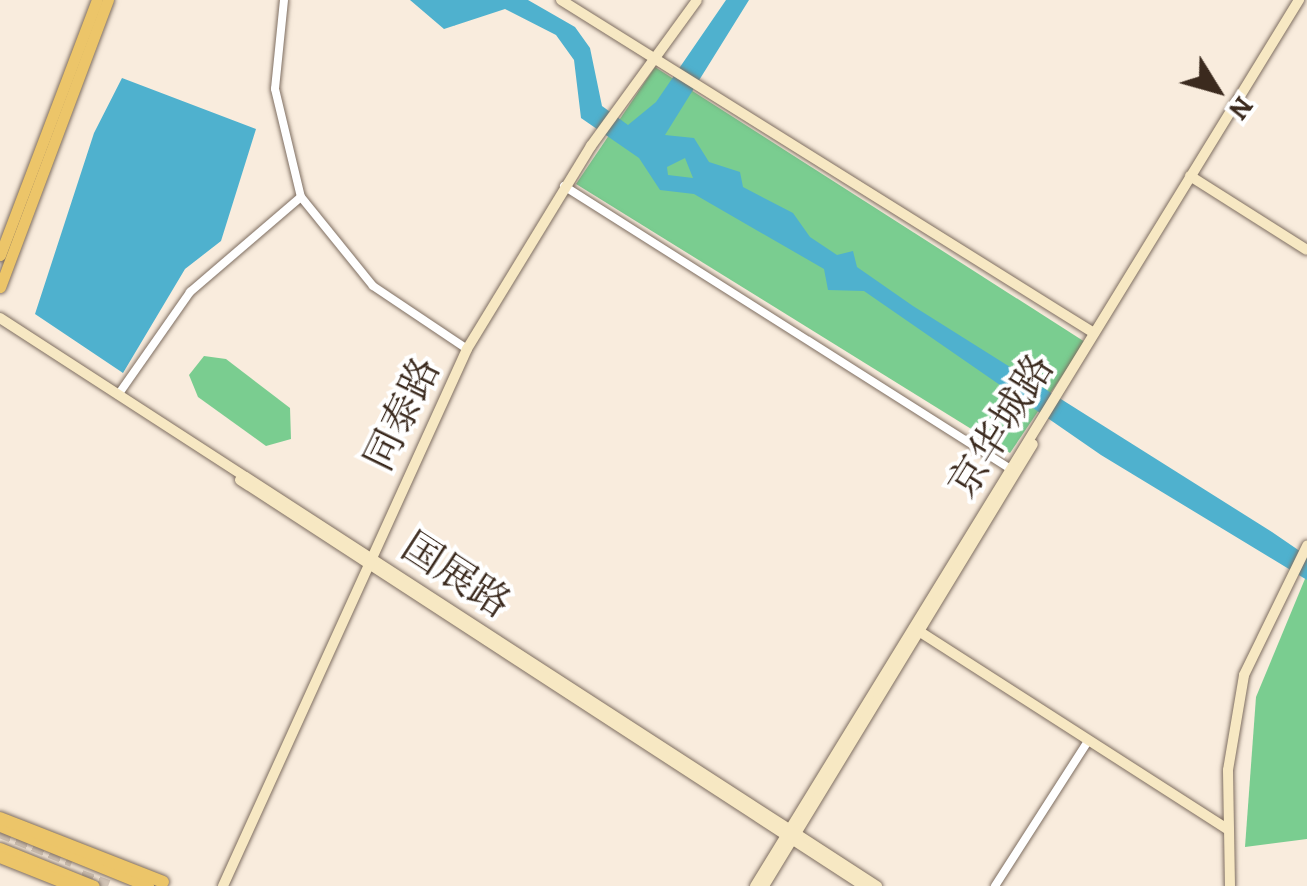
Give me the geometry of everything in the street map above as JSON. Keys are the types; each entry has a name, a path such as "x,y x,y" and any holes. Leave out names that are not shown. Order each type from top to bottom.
{"highway":[{"path":"0,818 163,882"},
{"path":"0,857 73,886"}],"main road":[{"path":"0,256 97,0"},
{"path":"0,287 108,0"},
{"path":"0,826 148,886"},
{"path":"0,848 94,886"}],"street":[{"path":"284,0 274,89 301,198 372,286 467,349"},
{"path":"562,0 656,52 1094,333"},
{"name":"同泰路","path":"223,886 368,558 467,349 564,186 656,52 697,0"},
{"name":"京华城路","path":"755,886 1303,0"},
{"path":"1193,177 1307,250"},
{"name":"京华城路","path":"1069,379 1193,177"},
{"path":"564,186 1009,468"},
{"path":"118,394 190,292 301,198"},
{"name":"国展路","path":"0,318 878,886"},
{"name":"国展路","path":"0,326 368,558"},
{"name":"京华城路","path":"915,628 1009,468 1041,425"},
{"path":"1230,886 1229,830 1244,674 1281,587 1307,546"},
{"path":"915,628 1229,830"},
{"path":"995,886 1088,742"},
{"name":"京华城路","path":"764,886 791,833"},
{"name":"国展路","path":"791,833 864,886"}],"green space":[{"path":"655,67 1085,342 1010,453 576,184"},
{"path":"204,356 226,359 290,408 291,439 266,446 198,397 189,375"},
{"path":"1307,574 1307,839 1245,847 1256,697"}],"water":[{"path":"410,0 528,0 575,27 590,48 602,106 628,125 656,102 726,0 749,0 665,135 694,138 709,162 740,172 743,187 793,213 810,237 837,255 853,251 857,267 913,306 1307,556 1307,580 1101,455 864,291 828,290 824,269 694,194 660,190 639,158 581,118 574,60 556,35 505,9 444,29","holes":["685,158 693,178 668,175 667,167"]},
{"path":"122,78 256,129 221,241 185,269 123,373 35,314 94,133"}],"tunnel":[{"path":"0,832 72,861"},
{"path":"81,876 108,886"}]}
